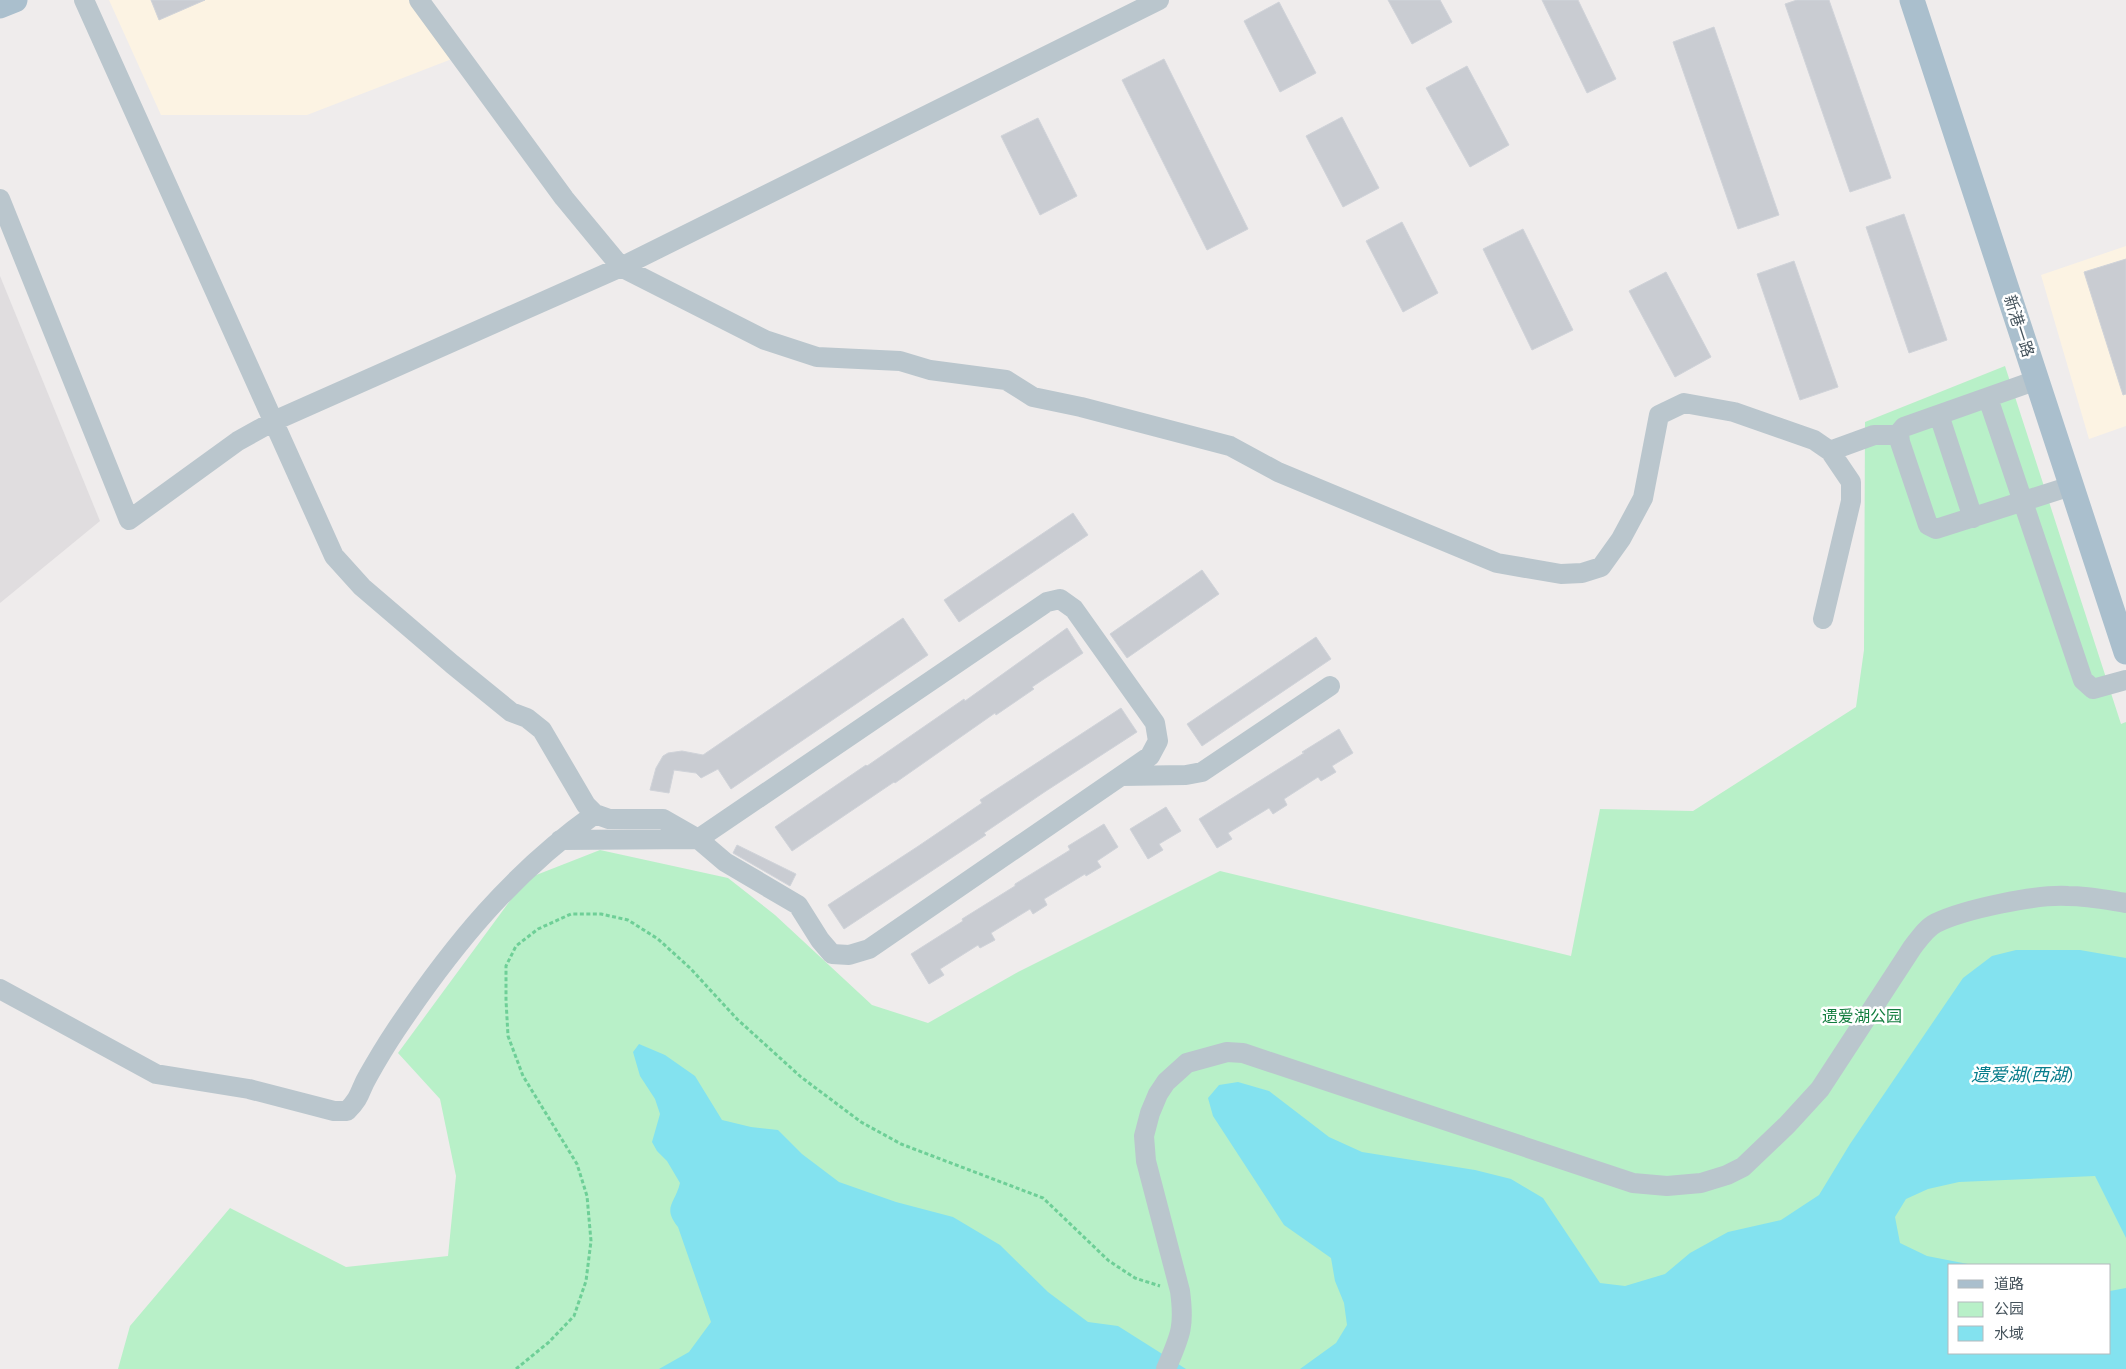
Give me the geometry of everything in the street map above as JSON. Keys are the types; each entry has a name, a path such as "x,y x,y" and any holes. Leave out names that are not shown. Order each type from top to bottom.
{"main road":[{"path":"0,6 15,0"},
{"name":"新港一路","path":"1912,0 2126,652"}],"street":[{"path":"84,0 334,556 362,587 452,664 511,712 527,718 542,730 586,805 595,814 609,819 663,819 698,839 725,862 798,904 820,940 832,954 849,955 869,949 1150,756 1158,741 1155,724 1074,610 1060,599 1047,602 698,839 560,840"},
{"path":"418,0 564,198 621,267 765,340 817,357 900,361 930,370 1006,380 1033,397 1081,407 1230,446 1278,472 1497,564 1561,574 1582,573 1601,567 1621,539 1643,498 1659,415 1684,403 1734,412 1814,440 1830,451 1851,482 1851,501 1823,619"},
{"path":"0,199 129,520 238,441 274,421 621,267 1159,0"},
{"path":"2037,380 1904,427 1899,435 1928,525 1932,528 1940,529 2071,486"},
{"path":"1988,398 2083,680 2092,689 2098,689 2126,680"},
{"path":"1939,415 1973,518"},
{"path":"1830,451 1874,435 1899,435"},
{"path":"1121,776 1186,775 1202,772 1330,686"},
{"path":"0,989 156,1074 250,1089 334,1111 347,1111 359,1099 367,1078 395,1031 453,949 504,892 560,840 595,814"},
{"path":"1166,1369 1181,1333 1183,1311 1180,1291 1146,1161 1144,1136 1158,1094 1166,1082 1187,1063 1227,1052 1242,1053 1633,1183 1667,1186 1701,1183 1727,1175 1742,1167 1787,1125 1820,1089 1912,948 1922,935 1935,924 2000,904 2037,898 2067,895 2126,903"}],"path":[{"path":"516,1369 549,1342 574,1316 586,1281 591,1241 587,1196 577,1164 523,1076 508,1036 506,966 516,946 538,929 571,914 601,914 628,920 658,939 690,968 737,1019 801,1077 861,1122 901,1144 1043,1198 1109,1261 1135,1278 1180,1291"}],"shaded area":[{"path":"109,0 410,0 457,57 307,115 161,115"},
{"path":"2126,246 2126,426 2089,439 2041,275"},
{"path":"0,276 100,521 0,603"}],"green space":[{"name":"遗爱湖公园","path":"2005,366 2121,724 2126,722 2126,1369 118,1369 130,1326 230,1208 346,1267 448,1256 456,1176 440,1099 398,1053 526,879 600,850 728,878 775,915 872,1005 928,1023 1018,972 1220,871 1571,956 1600,809 1693,811 1856,707 1864,650 1865,422"}],"water":[{"name":"遗爱湖(西湖)","path":"2016,950 2080,950 2126,958 2126,1238 2095,1176 1959,1182 1928,1189 1906,1199 1895,1217 1900,1243 1927,1256 1968,1264 1948,1264 1948,1354 2111,1354 2111,1291 2126,1288 2126,1369 1300,1369 1336,1343 1347,1325 1344,1303 1335,1281 1331,1258 1284,1225 1213,1116 1208,1098 1219,1085 1238,1082 1269,1091 1329,1137 1362,1152 1475,1170 1511,1179 1543,1198 1600,1283 1625,1286 1665,1274 1690,1253 1728,1232 1781,1220 1819,1195 1850,1144 1963,978 1992,956"},
{"path":"639,1044 665,1055 695,1076 722,1120 751,1127 778,1130 802,1154 839,1182 896,1202 953,1217 1000,1245 1048,1292 1088,1322 1118,1326 1186,1369 659,1369 689,1352 711,1322 678,1227 671,1215 671,1205 680,1183 667,1161 657,1151 652,1142 660,1114 655,1099 640,1076 633,1052"}],"building":[{"path":"151,0 205,0 159,20"},
{"path":"1388,0 1440,0 1452,22 1412,44"},
{"path":"1542,0 1578,0 1616,79 1587,93"},
{"path":"1797,0 1829,0 1891,178 1850,192 1785,4"},
{"path":"1279,2 1316,73 1280,92 1244,21"},
{"path":"1714,27 1779,215 1738,229 1673,42"},
{"path":"1164,59 1248,229 1207,250 1122,80"},
{"path":"1467,66 1509,145 1470,167 1426,88"},
{"path":"1342,117 1379,188 1343,207 1306,136"},
{"path":"1038,118 1077,196 1040,215 1001,136"},
{"path":"1904,214 1947,340 1909,353 1866,227"},
{"path":"1402,222 1438,293 1403,312 1366,241"},
{"path":"1523,229 1573,330 1532,350 1483,249"},
{"path":"2126,259 2126,394 2123,395 2084,272"},
{"path":"1794,261 1838,387 1800,400 1757,274"},
{"path":"1666,272 1711,357 1675,377 1629,291"},
{"path":"1073,513 1088,535 959,622 944,600"},
{"path":"1202,570 1219,594 1127,658 1110,634"},
{"path":"903,618 928,655 731,789 718,769 701,778 696,773 674,770 669,793 650,790 656,768 663,756 668,753 682,751 703,755"},
{"path":"1067,628 1083,653 1032,687 1034,689 996,715 995,713 895,783 792,851 775,827 964,699 965,701"},
{"path":"1316,637 1331,659 1202,746 1187,724"},
{"path":"1121,708 1137,732 1046,791 984,833 986,835 844,929 828,905 982,803 980,800"},
{"path":"1339,729 1353,753 1332,766 1336,772 1321,781 1318,777 1284,799 1287,805 1273,814 1269,808 1228,833 1232,839 1217,848 1199,819"},
{"path":"1166,807 1181,831 1159,844 1163,850 1148,859 1130,829"},
{"path":"1104,824 1118,847 1097,861 1101,867 1086,876 1085,874 1044,899 1047,905 1033,914 1030,909 991,933 995,940 980,948 978,945 940,969 944,975 929,984 911,954 1015,886 1015,884 1070,850 1068,846"},
{"path":"737,845 796,874 790,886 733,853"}]}
